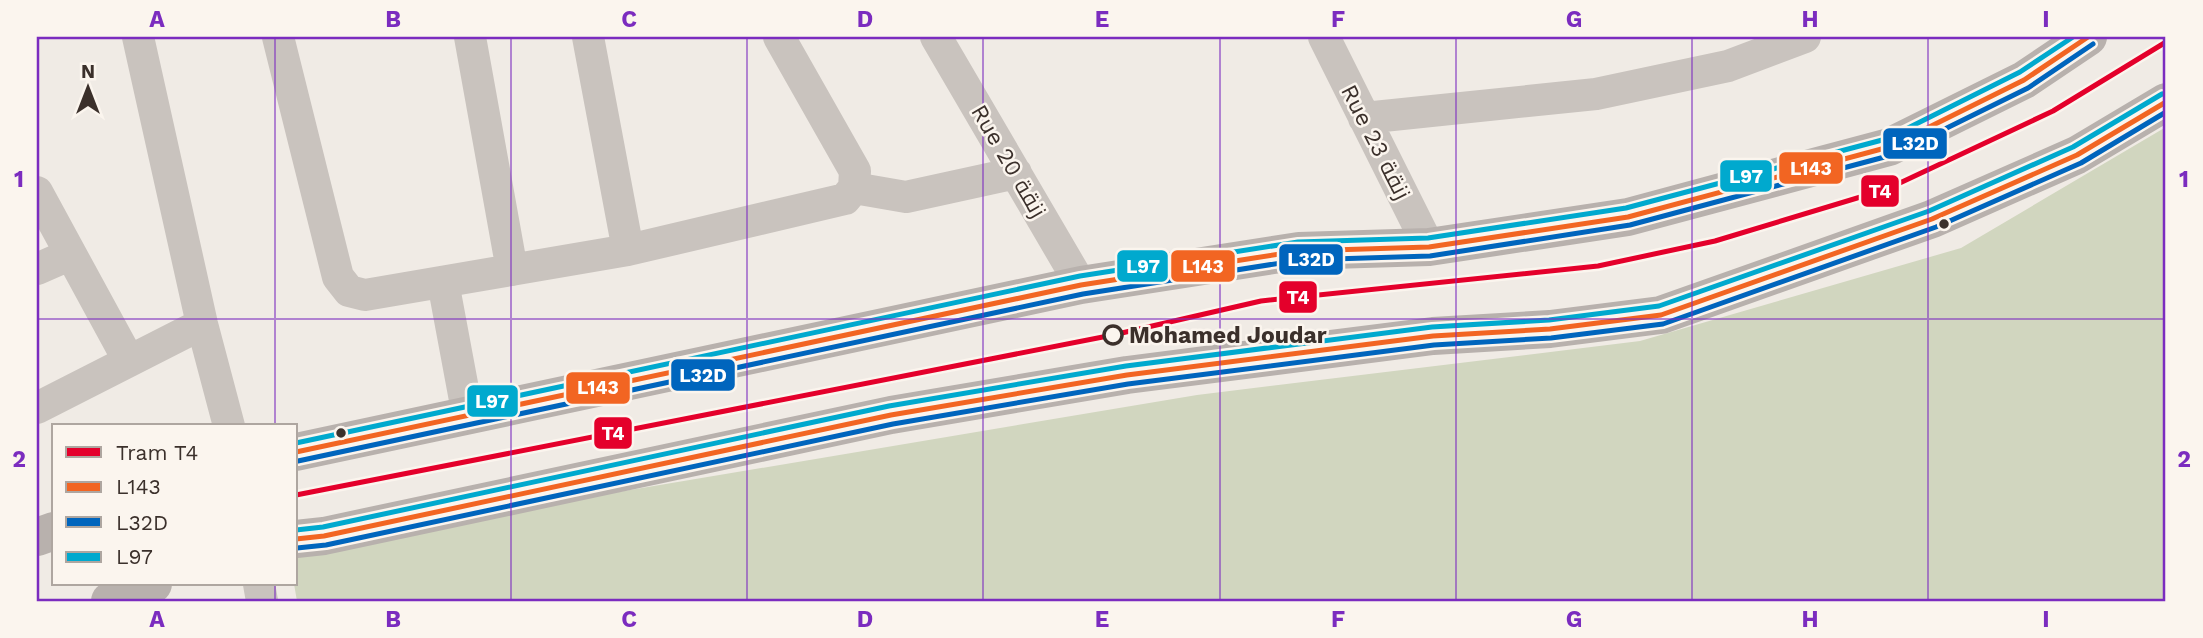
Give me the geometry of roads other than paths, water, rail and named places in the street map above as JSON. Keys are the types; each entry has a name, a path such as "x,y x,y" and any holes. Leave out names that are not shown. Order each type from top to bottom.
{"main road":[{"path":"298,453 1082,285 1299,251 1429,247 1628,217 1889,147 2024,80 2088,37"},
{"path":"298,539 324,537 891,415 1114,377 1433,336 1550,329 1661,316 1932,219 2077,155 2166,102"},
{"path":"110,601 148,586"}],"street":[{"path":"138,37 202,324 228,424"},
{"path":"278,37 338,277 349,290 365,295 628,250 845,199 854,188 855,171 779,37"},
{"path":"470,37 512,270"},
{"path":"588,37 628,250"},
{"name":"Rue 20 زنقة","path":"936,37 1082,285"},
{"name":"Rue 23 زنقة","path":"1324,37 1429,247"},
{"path":"1364,118 1596,94 1728,66 1805,37"},
{"path":"854,188 906,197 1016,173"},
{"path":"37,192 129,361"},
{"path":"37,269 69,255"},
{"path":"443,282 468,416"},
{"path":"37,408 202,324"}],"tram line":[{"name":"T4","path":"298,495 1113,335 1261,301 1598,266 1715,241 1887,189 2053,111 2166,42"}],"place":[{"name":"Mohamed Joudar","path":"1113,335"}]}
